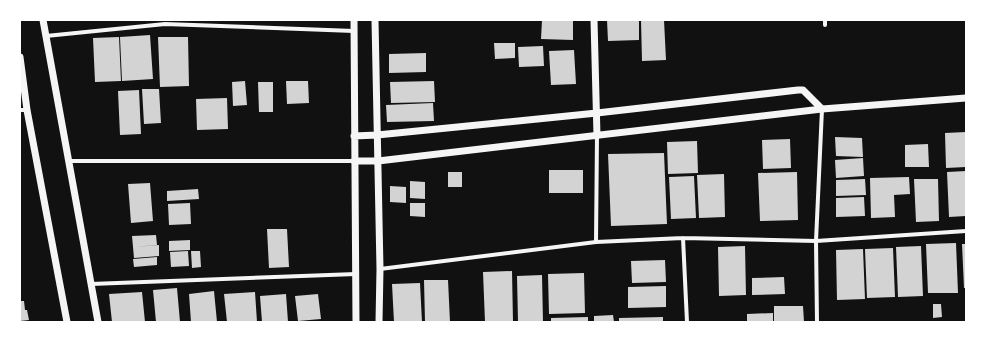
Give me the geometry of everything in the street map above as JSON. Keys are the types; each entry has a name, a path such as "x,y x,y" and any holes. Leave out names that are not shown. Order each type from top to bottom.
{"street":[{"path":"43,20 98,322"},
{"path":"354,20 356,322"},
{"path":"375,20 380,269 379,322"},
{"path":"594,20 597,113 596,242"},
{"path":"46,36 165,22 354,31"},
{"path":"20,57 23,110 67,322"},
{"path":"354,136 378,135 597,113 804,90 822,109 816,241 818,322"},
{"path":"68,161 378,162 822,109 966,98"},
{"path":"380,269 596,242 684,238 816,241 966,231"},
{"path":"684,238 687,322"},
{"path":"90,284 356,274"}],"building":[{"path":"542,20 573,20 573,40 541,39"},
{"path":"607,20 639,20 639,40 608,41"},
{"path":"641,20 664,20 666,60 642,61"},
{"path":"150,35 153,79 122,81 120,37"},
{"path":"119,37 121,81 95,82 93,38"},
{"path":"158,37 188,37 189,86 160,87"},
{"path":"494,43 515,43 515,58 495,59"},
{"path":"543,46 544,66 519,67 518,47"},
{"path":"574,50 576,84 551,85 549,51"},
{"path":"426,53 426,72 389,73 389,54"},
{"path":"245,81 247,105 233,106 232,82"},
{"path":"286,81 308,81 309,103 287,104"},
{"path":"434,81 435,102 391,103 390,82"},
{"path":"258,82 273,82 273,112 259,112"},
{"path":"142,89 159,89 161,123 144,124"},
{"path":"139,90 141,134 120,135 118,91"},
{"path":"227,98 228,129 197,130 196,99"},
{"path":"433,103 434,121 387,122 386,105"},
{"path":"966,132 966,167 946,168 945,133"},
{"path":"835,137 862,138 863,157 836,156"},
{"path":"790,139 791,168 763,169 762,140"},
{"path":"697,141 698,173 668,174 667,142"},
{"path":"928,144 929,167 905,167 905,145"},
{"path":"664,153 667,224 611,226 608,154"},
{"path":"863,158 864,176 836,178 835,160"},
{"path":"549,170 583,170 583,193 549,193"},
{"path":"966,171 966,216 949,217 947,172"},
{"path":"448,172 462,172 462,187 448,187"},
{"path":"797,172 798,220 760,221 758,173"},
{"path":"724,174 725,217 699,218 697,175"},
{"path":"694,176 696,218 671,219 669,177"},
{"path":"909,177 910,194 894,195 895,217 871,218 870,178"},
{"path":"865,179 866,195 836,196 836,180"},
{"path":"914,179 938,179 939,221 916,222"},
{"path":"410,181 425,182 425,199 410,198"},
{"path":"150,183 153,221 131,223 128,184"},
{"path":"390,186 406,187 406,203 390,202"},
{"path":"198,189 199,199 167,201 167,191"},
{"path":"864,197 865,216 836,217 836,198"},
{"path":"190,203 191,224 169,225 168,204"},
{"path":"410,203 425,203 425,217 410,216"},
{"path":"267,229 287,229 289,267 269,268"},
{"path":"156,235 157,245 133,247 132,236"},
{"path":"190,240 190,250 169,251 169,241"},
{"path":"956,243 958,293 928,293 926,244"},
{"path":"962,244 966,244 966,288 964,288"},
{"path":"159,245 159,256 134,258 133,247"},
{"path":"745,246 746,295 719,296 718,247"},
{"path":"921,246 923,296 898,297 896,247"},
{"path":"893,248 895,297 867,298 865,249"},
{"path":"863,249 865,299 837,300 836,250"},
{"path":"188,251 189,266 171,267 170,252"},
{"path":"191,251 200,251 201,267 192,268"},
{"path":"157,257 157,265 134,267 133,259"},
{"path":"665,260 666,282 632,283 631,261"},
{"path":"512,271 513,322 485,322 483,272"},
{"path":"584,273 585,313 549,314 548,274"},
{"path":"542,275 543,322 518,322 517,276"},
{"path":"784,277 785,294 752,295 752,278"},
{"path":"424,280 448,280 450,322 425,322"},
{"path":"420,283 422,322 394,322 392,284"},
{"path":"666,286 666,307 628,308 628,287"},
{"path":"177,288 180,322 156,322 153,290"},
{"path":"214,291 217,322 191,322 189,294"},
{"path":"142,292 145,322 112,322 109,294"},
{"path":"255,292 257,322 227,322 224,294"},
{"path":"286,294 288,322 262,322 260,296"},
{"path":"318,294 321,319 298,321 295,296"},
{"path":"20,301 24,301 25,310 27,310 29,320 20,321"},
{"path":"933,304 941,304 942,317 933,318"},
{"path":"774,306 803,306 804,322 774,322"},
{"path":"773,313 773,322 747,322 747,314"},
{"path":"613,315 614,322 594,322 594,316"},
{"path":"588,317 588,322 551,322 551,318"},
{"path":"663,317 663,322 619,322 619,318"}]}
